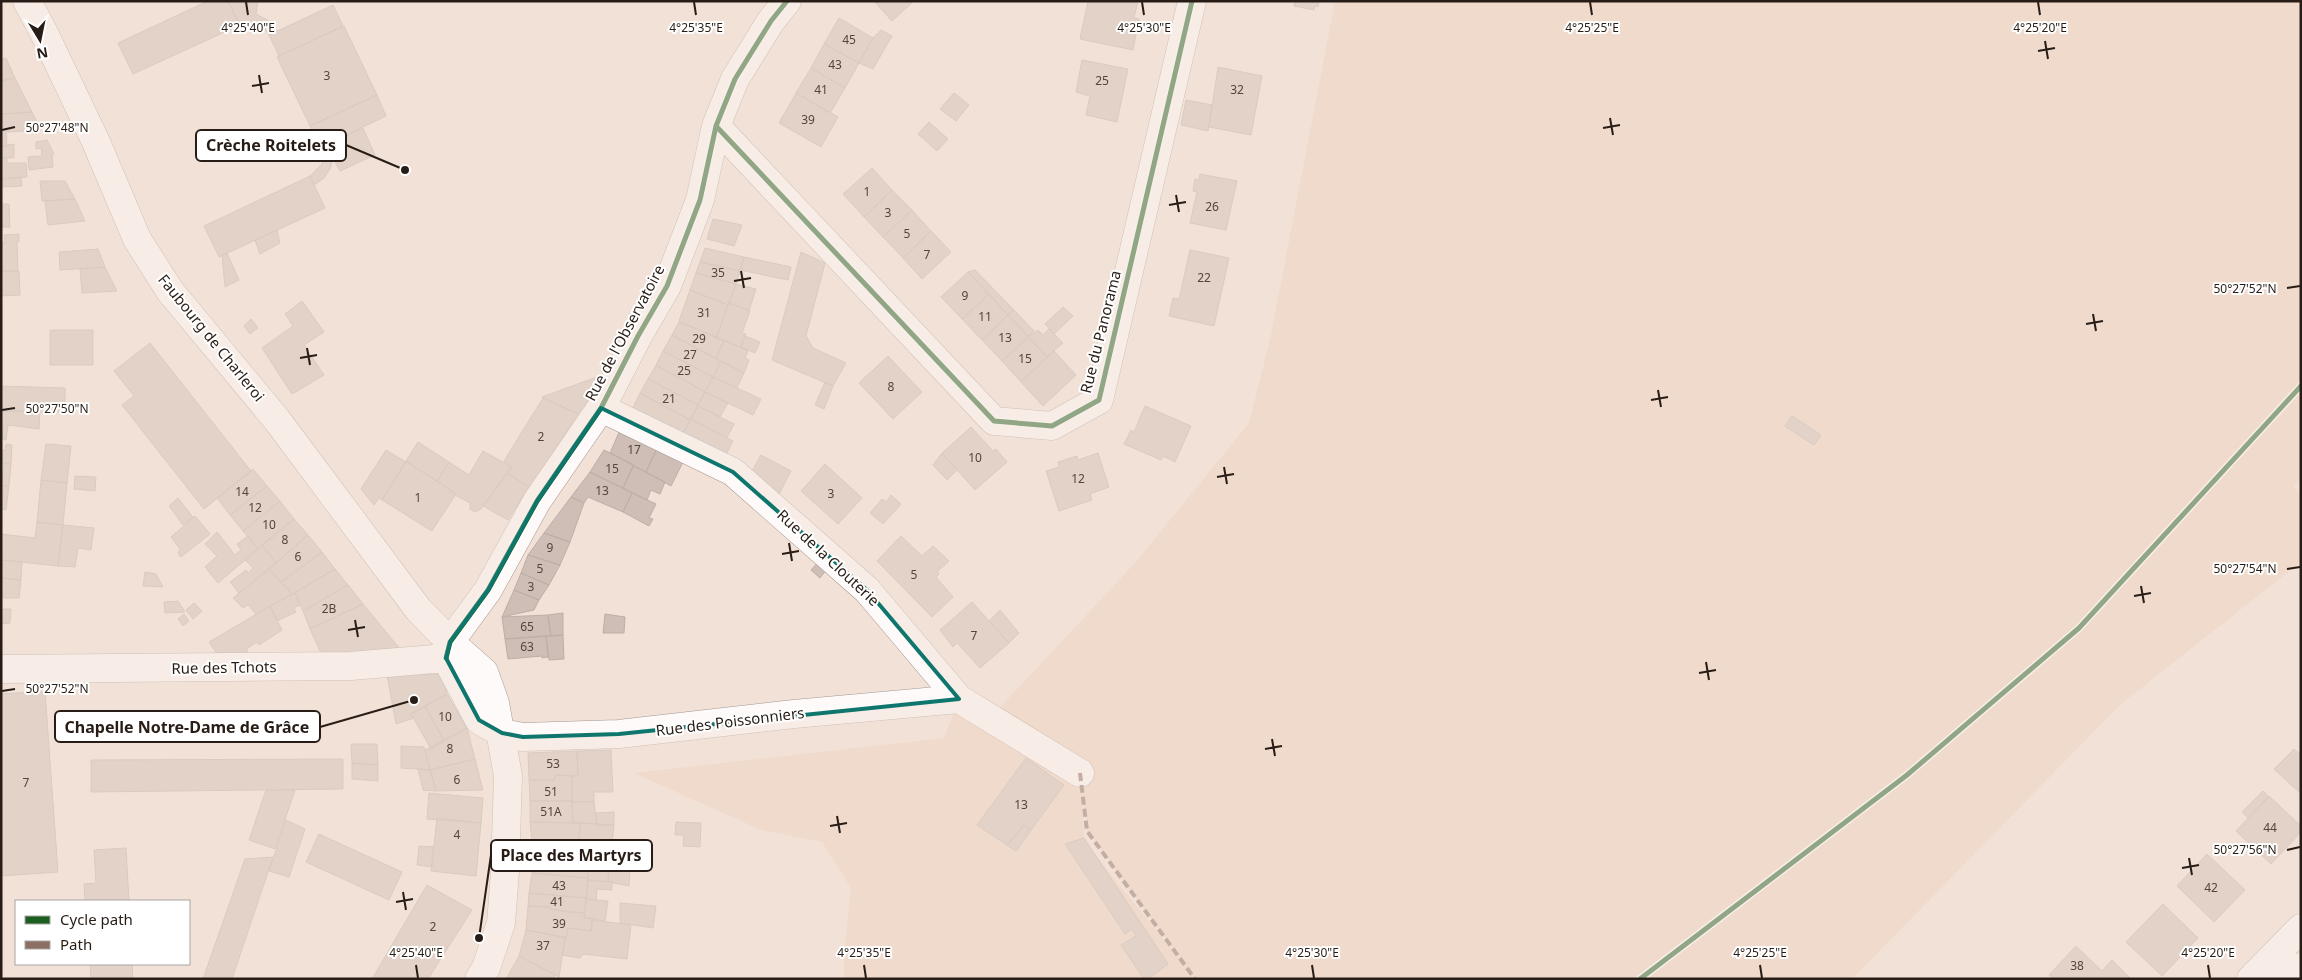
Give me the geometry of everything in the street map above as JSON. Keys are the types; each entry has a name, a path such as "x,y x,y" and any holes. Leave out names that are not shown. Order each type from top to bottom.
{"street":[{"name":"Faubourg de Charleroi","path":"26,1 44,33 96,142 137,239 170,291 277,420 448,650 484,672 502,733 508,776 505,872 501,923 486,968 479,979"},
{"name":"Rue de l'Observatoire","path":"448,650 488,590 537,501 601,408 638,336 667,286 700,200 716,126 734,79 771,21 788,1"},
{"name":"Rue du Panorama","path":"716,126 994,421 1052,426 1099,400 1192,1"},
{"name":"Rue de la Clouterie","path":"601,408 733,472 866,590 959,699 1080,773"},
{"name":"Rue des Tchots","path":"1,669 386,665 448,650"},
{"name":"Rue des Poissonniers","path":"502,733 522,737 619,734 794,714 959,699"},
{"path":"2253,976 2301,928"},
{"path":"2253,976 2301,966"}],"highlighted area":[{"path":"601,408 733,472 867,590 959,699 619,734 523,737 502,733 479,720 446,658 450,642 488,590 537,501"}],"shaded area":[{"path":"1335,1 2301,1 2301,478 2293,486 2301,496 2301,562 2121,704 1852,979 844,979 844,951 851,888 822,842 761,830 634,773 944,738 959,699 990,718 1135,563 1249,423 1270,340","holes":["1081,784 1087,831 1186,967 1084,841"]}],"building":[{"path":"208,1 228,1 240,25 133,74 118,43"},
{"path":"228,1 258,1 256,14 269,21 277,31 269,35 263,27 255,23 239,24"},
{"path":"874,1 914,1 892,21"},
{"path":"1088,1 1138,1 1134,18 1139,19 1133,50 1080,39"},
{"path":"1295,1 1319,1 1318,7 1315,6 1314,10 1294,6"},
{"path":"333,5 343,26 279,56 269,35"},
{"path":"839,18 873,38 859,63 824,44"},
{"path":"344,26 377,95 310,126 277,57"},
{"path":"881,30 892,36 873,69 859,63 873,38"},
{"path":"824,44 859,63 845,88 811,68"},
{"path":"6,58 15,78 1,81 1,59"},
{"path":"1082,60 1128,69 1117,122 1086,115 1090,96 1076,92"},
{"path":"1218,67 1262,76 1251,135 1209,127"},
{"path":"811,68 845,88 830,113 796,93"},
{"path":"15,78 32,112 1,114 1,81"},
{"path":"796,93 838,117 821,147 779,123"},
{"path":"954,93 969,105 956,121 940,109"},
{"path":"377,95 386,116 321,147 310,126"},
{"path":"1186,100 1212,105 1208,131 1181,125"},
{"path":"32,112 41,130 6,132 7,146 1,146 1,114"},
{"path":"929,122 948,139 937,151 918,134"},
{"path":"363,128 375,155 340,171 333,158 330,143"},
{"path":"47,140 54,154 52,155 53,167 29,170 28,157 42,156 41,148 36,149 36,142"},
{"path":"330,143 333,158 330,169 324,178 314,185 310,176 322,164 321,147"},
{"path":"14,144 14,158 1,158 1,146"},
{"path":"1,158 7,158 7,163 26,163 27,177 1,179"},
{"path":"872,168 892,190 864,217 843,194"},
{"path":"1200,174 1237,181 1226,230 1190,223 1197,192 1193,191 1195,179 1199,180"},
{"path":"310,176 325,208 219,257 204,226"},
{"path":"21,177 22,186 1,187 1,179"},
{"path":"40,181 65,181 75,199 42,201"},
{"path":"892,190 912,210 883,237 864,217"},
{"path":"75,199 85,221 48,225 45,201"},
{"path":"1,204 9,204 10,227 1,227"},
{"path":"912,210 931,231 903,258 883,237"},
{"path":"713,219 742,225 734,246 707,239"},
{"path":"277,230 280,243 260,254 255,240"},
{"path":"931,231 951,252 922,279 903,258"},
{"path":"19,234 19,242 17,242 18,271 1,271 1,242 5,242 4,235"},
{"path":"705,248 744,257 740,271 700,262"},
{"path":"98,249 105,267 60,270 59,252"},
{"path":"1190,250 1229,258 1214,326 1169,316 1173,298 1179,299"},
{"path":"801,252 825,263 806,336 813,348 846,363 833,386 772,360"},
{"path":"227,253 239,280 225,287 222,255"},
{"path":"744,257 791,267 788,280 740,270"},
{"path":"700,262 740,271 736,284 696,273"},
{"path":"105,267 117,291 82,293 80,269"},
{"path":"975,270 1014,310 1008,315 968,272"},
{"path":"1,271 19,271 20,295 1,296"},
{"path":"968,272 989,294 962,319 941,297"},
{"path":"696,273 736,284 728,305 690,290"},
{"path":"736,284 756,289 749,311 729,303"},
{"path":"690,290 728,305 716,338 679,321"},
{"path":"989,294 1008,315 982,340 962,319"},
{"path":"302,301 324,332 304,345 324,375 292,394 262,348 293,326 285,314"},
{"path":"729,303 750,311 742,333 746,334 741,347 716,338"},
{"path":"1063,307 1073,316 1054,334 1045,324"},
{"path":"1014,310 1034,331 1028,336 1008,315"},
{"path":"1008,315 1028,337 1002,361 982,340"},
{"path":"251,319 258,328 250,334 244,326"},
{"path":"679,322 724,340 716,359 672,335"},
{"path":"1049,329 1063,343 1047,357 1028,337 1038,330 1043,335"},
{"path":"50,330 93,330 93,365 50,365"},
{"path":"672,335 721,361 713,377 663,351"},
{"path":"745,336 760,342 755,353 741,347"},
{"path":"1028,337 1047,357 1021,382 1002,361"},
{"path":"724,340 748,351 745,358 749,360 744,373 716,359"},
{"path":"150,343 251,471 204,509 122,405 134,396 114,371"},
{"path":"663,351 713,377 705,392 656,365"},
{"path":"1054,351 1076,375 1043,406 1021,382"},
{"path":"888,356 922,392 893,419 859,383"},
{"path":"721,361 744,373 737,388 713,377"},
{"path":"656,365 705,392 698,405 648,379"},
{"path":"605,374 578,414 542,397"},
{"path":"713,377 761,399 753,415 705,392"},
{"path":"648,379 698,405 690,420 640,393"},
{"path":"825,382 833,386 824,409 815,405"},
{"path":"1,386 65,388 65,412 1,411"},
{"path":"705,392 728,403 720,417 698,406"},
{"path":"640,393 690,420 682,436 632,410"},
{"path":"543,398 578,414 530,488 507,473 512,467 504,461"},
{"path":"698,406 734,424 727,438 691,419"},
{"path":"1145,406 1191,426 1175,462 1163,456 1161,460 1124,444 1131,430 1134,432"},
{"path":"1,411 40,411 39,429 8,425 6,440 1,439"},
{"path":"1792,416 1821,435 1814,445 1785,426"},
{"path":"691,419 733,441 725,457 682,436"},
{"path":"971,427 993,451 996,449 1007,462 975,490 942,453"},
{"path":"620,430 658,446 646,472 610,453"},
{"path":"418,442 449,462 437,481 406,461"},
{"path":"6,444 12,445 11,464 1,463 1,450 5,450"},
{"path":"46,444 71,446 67,483 41,480"},
{"path":"658,446 684,460 671,486 646,472"},
{"path":"386,450 406,462 382,500 379,498 374,505 361,489"},
{"path":"604,450 634,465 623,488 590,472"},
{"path":"483,451 512,467 481,509 475,512 470,509 470,503 455,495 437,481 449,462 469,475"},
{"path":"942,453 957,470 947,480 933,465"},
{"path":"1098,453 1109,487 1090,494 1092,500 1059,511 1046,471 1059,467 1058,462 1077,456 1078,460"},
{"path":"761,455 791,471 779,494 752,471"},
{"path":"406,461 456,494 432,531 382,500"},
{"path":"4,463 11,464 9,486 1,486"},
{"path":"825,464 862,498 838,524 801,491"},
{"path":"633,466 665,482 660,494 651,490 647,500 623,488"},
{"path":"253,469 267,486 230,515 217,498"},
{"path":"590,472 632,493 623,512 588,497 584,503 571,497"},
{"path":"507,473 529,487 508,520 483,506"},
{"path":"75,476 96,477 95,491 74,489"},
{"path":"41,480 67,483 63,525 37,522"},
{"path":"1,486 9,486 6,510 1,509"},
{"path":"267,486 280,501 243,531 230,515"},
{"path":"632,493 656,504 649,518 653,519 649,526 623,512"},
{"path":"891,495 901,504 883,524 870,513 882,499 886,502"},
{"path":"571,497 584,503 570,542 544,533"},
{"path":"178,498 193,517 183,525 169,506"},
{"path":"280,501 294,519 258,549 243,531"},
{"path":"195,516 210,534 181,557 178,553 180,549 171,537"},
{"path":"294,519 308,535 276,563 262,545"},
{"path":"37,522 63,525 58,566 1,560 1,534 35,538"},
{"path":"63,525 94,528 91,550 78,548 75,567 58,566"},
{"path":"217,532 235,555 241,550 237,544 248,536 258,549 218,583 205,567 217,556 205,544"},
{"path":"544,533 570,542 560,565 528,555"},
{"path":"308,535 322,552 281,582 269,569"},
{"path":"901,536 922,556 933,546 949,561 937,572 939,574 936,577 953,597 932,617 877,561"},
{"path":"262,545 276,563 239,593 230,582 246,570 248,573 253,568 245,560"},
{"path":"322,552 335,569 292,594 281,582"},
{"path":"528,555 560,565 549,585 521,573"},
{"path":"821,559 829,566 820,578 811,570"},
{"path":"1,560 22,562 21,580 1,578"},
{"path":"269,569 292,594 256,614 248,605 243,608 233,598"},
{"path":"335,569 348,585 303,611 295,593"},
{"path":"145,572 156,574 163,587 143,586"},
{"path":"521,573 549,585 539,600 514,590"},
{"path":"1,578 21,580 19,598 1,598"},
{"path":"348,585 363,604 310,629 303,611"},
{"path":"514,590 539,600 534,610 502,617"},
{"path":"295,593 300,605 294,608 296,612 277,621 270,606"},
{"path":"178,601 185,612 165,613 164,602"},
{"path":"972,602 1009,643 980,668 957,643 953,647 940,630"},
{"path":"194,603 202,611 193,619 186,610"},
{"path":"363,604 405,655 325,662 310,629"},
{"path":"270,606 282,630 259,645 257,642 246,649 253,661 222,661 209,642"},
{"path":"1,609 11,609 10,623 1,624"},
{"path":"1000,610 1019,633 1009,643 989,621"},
{"path":"563,613 563,635 551,636 548,615"},
{"path":"184,614 189,621 183,626 178,619"},
{"path":"605,614 625,617 624,633 603,633"},
{"path":"548,615 551,636 505,639 502,617"},
{"path":"563,635 564,659 549,660 546,636"},
{"path":"546,636 548,657 508,659 505,639"},
{"path":"442,674 447,694 411,714 414,718 396,724 387,675"},
{"path":"45,691 58,872 1,876 1,694"},
{"path":"447,694 467,728 444,741 425,706"},
{"path":"425,706 444,741 431,749 411,714"},
{"path":"467,728 475,759 430,770 425,750"},
{"path":"351,744 377,744 378,765 352,763"},
{"path":"401,746 424,747 430,770 401,768"},
{"path":"2294,749 2301,755 2301,794 2274,769"},
{"path":"611,750 613,792 594,792 594,802 572,802 572,776 578,776 577,751"},
{"path":"577,751 578,776 556,775 554,780 529,780 528,753"},
{"path":"1026,758 1064,785 1031,830 1024,825 1007,845 977,825"},
{"path":"343,759 343,789 91,792 91,760"},
{"path":"475,759 483,790 436,791 430,770"},
{"path":"352,763 378,765 378,781 352,779"},
{"path":"418,769 430,770 436,791 423,790"},
{"path":"556,775 572,776 572,801 530,801 529,780 554,780"},
{"path":"266,790 295,790 275,849 249,840"},
{"path":"2263,791 2269,797 2248,818 2242,812"},
{"path":"429,793 483,798 481,823 427,819"},
{"path":"2269,796 2301,826 2301,832 2271,864 2236,831"},
{"path":"530,801 572,801 573,823 530,822"},
{"path":"572,802 594,802 597,824 573,823"},
{"path":"614,812 614,825 597,826 596,813"},
{"path":"437,818 481,823 476,876 431,871"},
{"path":"286,820 305,829 289,877 269,871"},
{"path":"530,822 580,823 579,844 532,843"},
{"path":"676,822 701,823 700,847 683,846 684,835 675,835"},
{"path":"580,823 614,825 612,845 598,843 597,847 579,844"},
{"path":"1024,825 1031,830 1016,851 1007,845"},
{"path":"319,834 402,872 389,900 306,862"},
{"path":"1084,838 1168,964 1148,979 1144,979 1121,945 1136,936 1132,929 1125,934 1065,844"},
{"path":"419,846 434,847 432,867 417,865"},
{"path":"126,848 129,900 85,900 84,884 96,883 94,850"},
{"path":"2207,854 2245,890 2214,922 2177,886"},
{"path":"273,857 232,979 203,979 245,859"},
{"path":"532,859 588,862 588,878 532,873"},
{"path":"588,863 609,865 608,882 588,880"},
{"path":"609,865 630,867 629,886 608,882"},
{"path":"532,873 588,878 586,898 529,893"},
{"path":"588,880 612,882 612,890 597,889 596,900 586,899"},
{"path":"427,885 472,910 428,979 372,979"},
{"path":"529,893 586,898 585,913 550,909 550,907 528,906"},
{"path":"586,899 608,901 605,921 584,918"},
{"path":"620,903 656,906 653,928 620,923"},
{"path":"2163,904 2198,938 2162,976 2126,942"},
{"path":"528,906 550,907 550,909 585,913 584,918 593,918 591,931 568,928 566,938 526,930"},
{"path":"592,920 631,925 627,959 583,954 580,958 562,955 568,928 591,931"},
{"path":"526,930 565,937 559,977 519,956"},
{"path":"2076,946 2102,971 2112,960 2131,979 2054,979 2049,975"},
{"path":"519,956 555,975 553,979 506,979"},
{"path":"90,965 132,965 133,979 91,979"}],"marked path":[{"path":"1080,773 1087,831 1195,979"}],"cycle path":[{"path":"446,658 450,642 488,590 537,501 601,408 638,336 667,286 700,200 716,126 735,79 771,21 787,1"},
{"path":"716,126 994,421 1052,426 1099,400 1192,1"},
{"path":"1640,979 1907,775 2079,628 2301,386"}],"place":[{"name":"Crèche Roitelets","path":"405,170"},
{"name":"Chapelle Notre-Dame de Grâce","path":"414,700"},
{"name":"Place des Martyrs","path":"479,938"}]}
